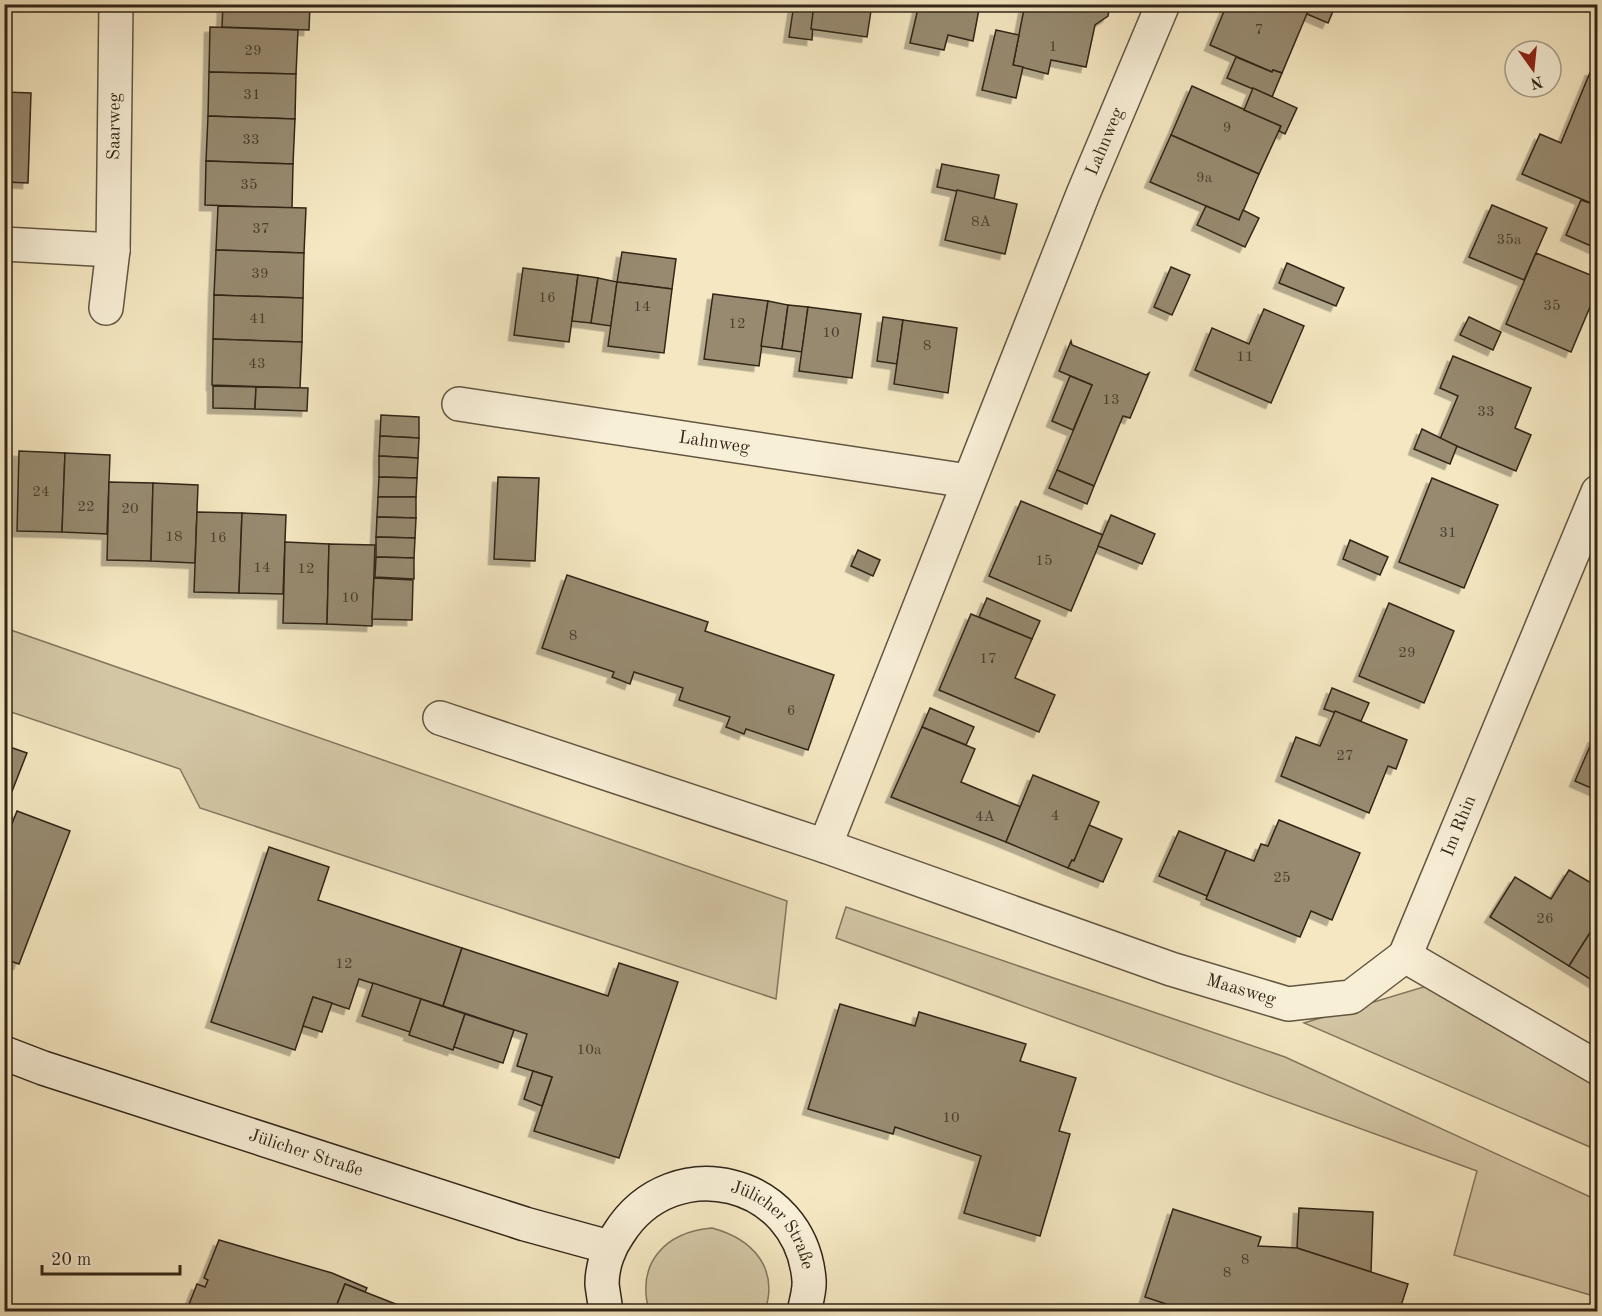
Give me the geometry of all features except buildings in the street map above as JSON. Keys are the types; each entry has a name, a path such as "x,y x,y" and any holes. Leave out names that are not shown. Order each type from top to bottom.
{"street":[{"name":"Saarweg","path":"106,308 113,250 116,4"},
{"name":"Lahnweg","path":"825,846 1083,194 1163,4"},
{"path":"4,244 113,250"},
{"name":"Lahnweg","path":"459,404 968,481"},
{"name":"Im Rhin","path":"1406,956 1598,492"},
{"name":"Maasweg","path":"440,718 825,846 1172,969 1288,1004 1351,997 1406,956"},
{"path":"1406,956 1598,1068"},
{"name":"Jülicher Straße","path":"4,1053 43,1068 525,1224 609,1247"},
{"name":"Jülicher Straße","path":"606,1311 602,1282 609,1247 631,1214 663,1191 703,1182 742,1188 776,1210 800,1242 809,1281 804,1311"}],"shaded area":[{"path":"5,628 787,901 776,999 200,808 180,769 5,710"},
{"path":"846,907 1285,1057 1597,1200 1597,1297 1454,1255 1477,1171 836,938"},
{"path":"1430,985 1597,1082 1597,1150 1304,1023"},
{"path":"712,1228 740,1240 759,1258 768,1281 765,1311 649,1311 646,1294 647,1278 658,1253 680,1236"}]}
